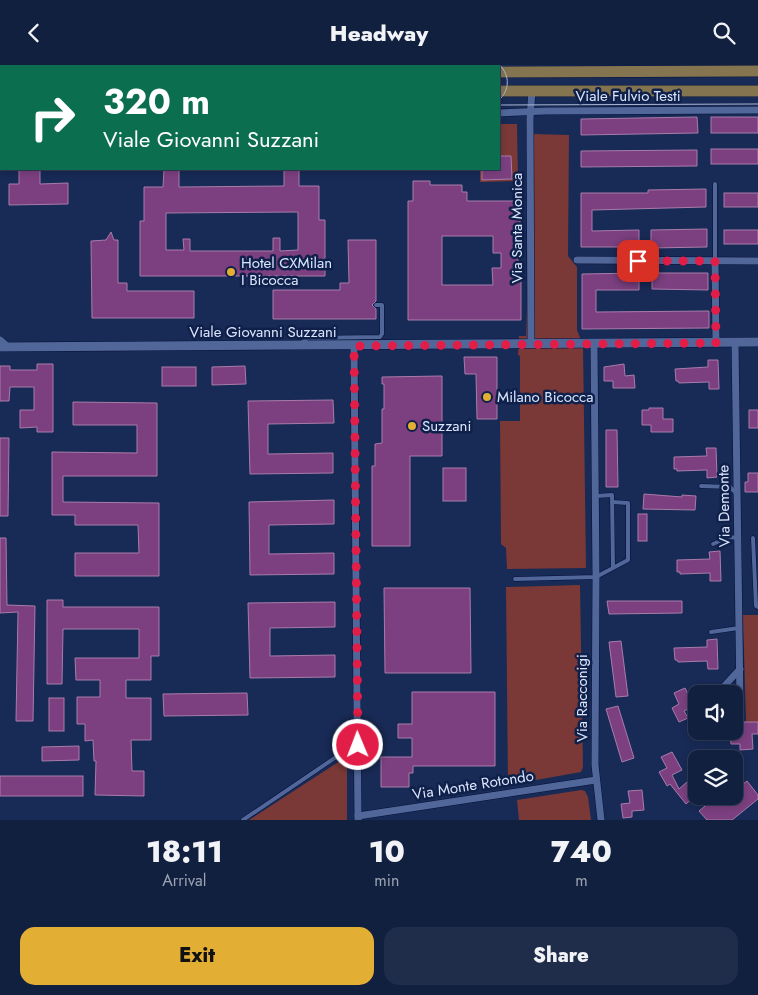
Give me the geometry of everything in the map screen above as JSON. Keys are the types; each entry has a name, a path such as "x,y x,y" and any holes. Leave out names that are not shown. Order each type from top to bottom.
{"main road":[{"name":"Viale Fulvio Testi","path":"500,72 532,69 758,71"},
{"path":"532,69 532,90"},
{"name":"Viale Fulvio Testi","path":"500,91 758,91"}],"street":[{"name":"Via Santa Monica","path":"531,344 530,119 532,112 532,90"},
{"name":"Viale Fulvio Testi","path":"500,113 758,110"},
{"path":"577,260 758,261"},
{"path":"715,261 716,343"},
{"name":"Viale Giovanni Suzzani","path":"0,340 4,347 758,342"},
{"name":"Via Demonte","path":"735,342 740,685"},
{"name":"Via Racconigi","path":"594,344 596,780 601,820"},
{"path":"354,346 358,818"},
{"path":"725,685 740,669"},
{"name":"Via Monte Rotondo","path":"358,818 596,780"}],"lane":[{"path":"715,184 715,261"},
{"path":"298,346 307,338 380,337 382,334 382,305 376,305"},
{"path":"701,486 730,487 737,494"},
{"path":"596,496 612,495 613,567"},
{"path":"515,579 596,577 628,559 628,503 612,502"},
{"path":"713,544 729,537 738,537"},
{"name":"Via Demonte","path":"753,538 756,561 756,606 758,607"},
{"path":"711,632 739,628"},
{"path":"243,820 348,749"}],"shaded area":[{"path":"500,124 517,124 518,181 480,182 480,170 500,170"},
{"path":"532,134 569,135 568,256 577,267 577,330 583,345 586,568 507,569 506,548 501,544 500,421 520,421 520,356 518,355 519,336 526,336"},
{"path":"580,585 583,767 581,772 508,785 506,587"},
{"path":"743,615 758,615 758,722 746,722"},
{"path":"347,756 347,820 249,820 343,759"},
{"path":"581,790 585,791 588,797 591,820 519,820 517,800"}],"building":[{"path":"697,117 698,133 581,135 581,119"},
{"path":"711,117 758,117 758,133 711,133"},
{"path":"711,149 758,149 758,164 711,164"},
{"path":"697,150 697,166 581,167 581,151"},
{"path":"500,156 511,156 512,179 482,180 482,170 500,170"},
{"path":"19,170 40,170 40,184 68,183 68,204 9,205 9,184 19,184"},
{"path":"164,170 179,170 179,187 284,186 284,170 299,170 299,186 319,186 319,220 325,220 325,276 140,276 140,221 144,221 144,187 163,187","holes":["298,212 298,250 280,251 280,238 273,238 273,251 190,251 190,239 183,239 184,250 166,250 166,213"]},
{"path":"413,181 430,181 430,185 462,185 462,192 467,192 467,201 520,201 518,276 521,276 521,320 408,320 408,201 413,201","holes":["442,236 493,236 493,253 501,253 501,268 492,268 493,285 442,285"]},
{"path":"706,189 706,207 592,210 592,231 639,230 639,247 581,247 581,193 648,193 648,190"},
{"path":"724,193 758,193 758,207 724,207"},
{"path":"707,229 707,247 651,248 651,230"},
{"path":"724,230 758,230 758,244 724,244"},
{"path":"111,232 114,240 118,240 118,283 127,283 127,291 194,291 194,318 92,318 91,241 106,240"},
{"path":"348,240 376,240 376,301 372,305 376,309 376,319 273,319 273,290 340,290 340,283 349,283"},
{"path":"639,273 639,290 596,290 596,312 709,311 709,328 582,329 582,274"},
{"path":"652,273 708,273 708,290 652,289"},
{"name":"Milano Bicocca","path":"464,357 497,357 497,419 477,419 476,374 465,374"},
{"path":"708,360 718,360 719,389 709,389 709,382 679,383 676,381 675,369 708,367"},
{"path":"37,364 53,364 53,432 37,432 37,427 20,428 20,410 34,410 34,387 10,387 9,401 0,401 0,366 10,366 10,370 37,370"},
{"path":"624,364 625,376 634,375 635,388 613,388 613,381 604,381 604,367"},
{"path":"245,366 246,384 212,385 212,367"},
{"path":"162,367 196,367 196,386 162,386"},
{"path":"442,376 442,456 410,456 410,546 372,546 372,466 375,466 375,444 382,443 384,384 382,384 382,377"},
{"path":"333,400 334,423 268,424 268,454 333,453 333,473 250,474 248,401"},
{"path":"73,402 157,403 157,476 63,476 63,502 159,503 159,576 75,576 75,553 139,553 138,525 75,525 75,515 52,515 52,452 137,453 137,425 73,425"},
{"path":"649,408 663,408 663,419 673,419 673,432 651,432 651,425 642,425 642,410 649,410"},
{"path":"749,410 758,410 758,428 749,428"},
{"path":"606,430 617,430 618,487 606,487"},
{"path":"0,438 9,438 8,516 0,516"},
{"path":"706,448 716,448 717,477 707,478 707,470 677,471 677,469 674,469 674,457 707,456"},
{"path":"443,468 466,468 466,501 443,501"},
{"path":"748,473 758,473 758,492 745,492 745,482 748,482"},
{"path":"644,494 682,497 682,495 696,496 695,510 643,509"},
{"path":"334,500 334,524 269,525 269,554 334,553 334,574 250,575 249,502"},
{"path":"638,514 647,514 647,541 638,541"},
{"path":"0,538 6,538 7,605 35,606 33,721 16,721 18,612 0,613"},
{"path":"720,551 721,581 710,581 710,573 680,574 680,572 677,572 677,560 710,559 709,552"},
{"path":"384,588 470,588 471,673 385,673"},
{"path":"47,600 63,600 63,607 159,607 159,656 151,656 151,680 126,680 126,698 151,698 151,740 131,740 132,771 144,771 144,796 95,795 96,761 94,761 93,740 85,741 85,724 77,724 77,697 100,697 100,680 76,680 75,658 139,658 139,629 63,629 62,684 47,684"},
{"path":"607,601 682,601 682,613 609,614"},
{"path":"335,602 335,627 270,628 270,656 335,655 335,677 250,678 248,603"},
{"path":"717,639 718,669 708,669 707,661 678,662 675,660 674,648 707,647 707,640"},
{"path":"621,641 628,696 616,697 609,642"},
{"path":"685,688 688,694 688,709 684,711 688,718 679,722 672,708 679,704 674,693"},
{"path":"412,692 495,692 495,766 413,766 413,773 409,773 409,787 381,787 381,757 412,757 412,738 398,738 398,724 412,724"},
{"path":"247,693 248,715 164,716 163,694"},
{"path":"49,698 64,698 64,731 49,731"},
{"path":"618,706 634,758 622,762 606,709"},
{"path":"743,722 758,722 758,734 752,734 753,749 740,750 740,744 731,744 731,740 743,740"},
{"path":"79,746 79,760 42,761 42,747"},
{"path":"672,752 682,770 672,775 679,789 688,781 688,802 686,804 670,784 667,786 659,772 667,768 661,757"},
{"path":"0,776 83,776 83,796 0,796"},
{"path":"747,781 758,795 758,799 732,820 707,820 699,811 706,805 743,805 743,784"},
{"path":"642,790 644,810 632,811 632,817 623,818 621,804 630,803 628,791"}],"tram line":[{"path":"500,65 506,74 507,87 500,99"},
{"path":"500,105 758,104"}],"place":[{"name":"Hotel CXMilan I Bicocca","path":"231,272"},
{"name":"Milano Bicocca","path":"487,397"},
{"name":"Suzzani","path":"412,426"}],"route":[{"path":"358,745 354,346 716,343 715,261 638,261"}]}
